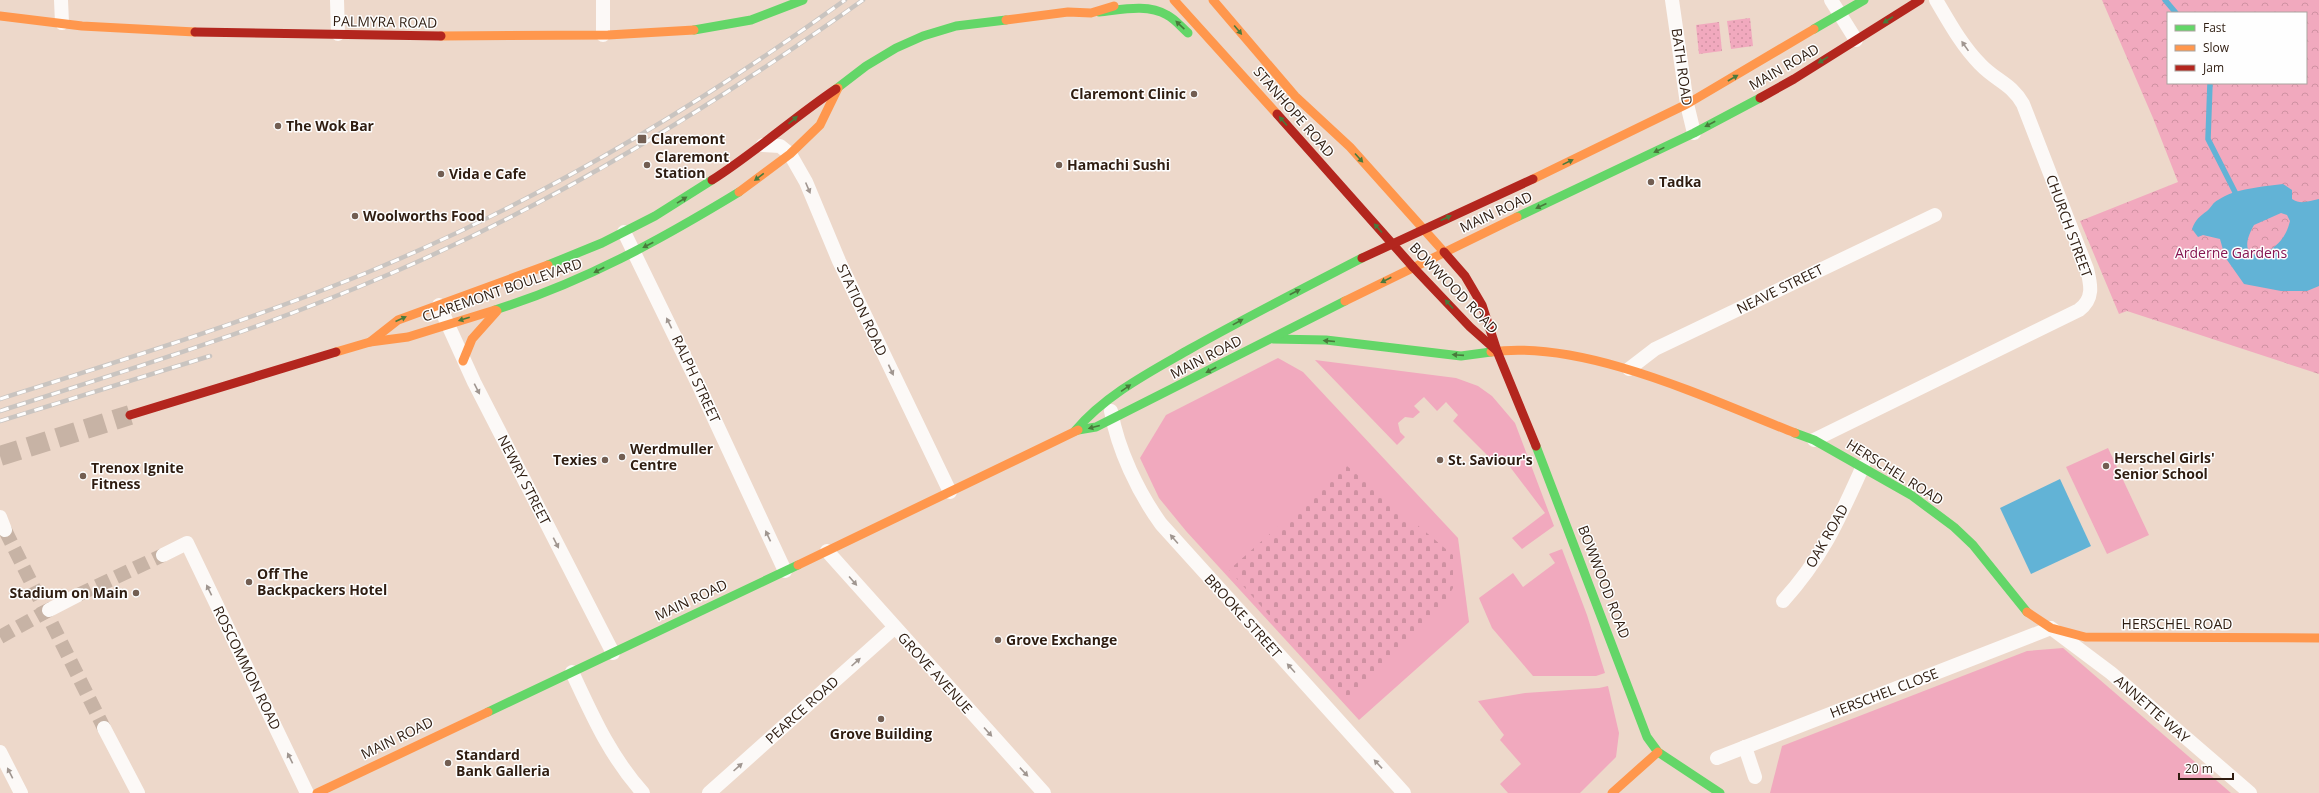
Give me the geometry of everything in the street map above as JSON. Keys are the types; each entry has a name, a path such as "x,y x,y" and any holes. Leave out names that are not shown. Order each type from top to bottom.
{"main road":[{"name":"PALMYRA ROAD","path":"767,13 781,0"},
{"name":"PALMYRA ROAD","path":"0,16 62,24 180,30 501,37 603,35 691,31 741,22 803,0"},
{"name":"CLAREMONT BOULEVARD","path":"370,342 398,320 522,276 624,232 688,196 763,145 803,111 839,87 866,66 896,48 923,36 976,22 1068,12 1081,15 1099,12 1126,0"},
{"name":"STANHOPE ROAD","path":"1174,0 1243,75 1392,243"},
{"name":"STANHOPE ROAD","path":"1213,0 1295,96 1350,147 1424,229"},
{"name":"MAIN ROAD","path":"1074,431 1090,413 1178,355 1260,310 1392,243 1508,191 1687,104 1864,0"},
{"name":"MAIN ROAD","path":"317,793 828,551 1074,431 1096,427 1113,419 1413,267 1694,133 1794,79 1920,0"},
{"path":"1068,12 1091,2"},
{"path":"1099,12 1143,9 1157,10 1170,17 1194,39"},
{"path":"1206,50 1243,75"},
{"name":"CLAREMONT BOULEVARD","path":"130,415 370,342 408,337 498,309 588,276 700,216 741,191 790,154 820,124 839,87"},
{"name":"BOWWOOD ROAD","path":"1424,229 1465,276 1482,305 1497,351 1512,383 1558,501 1647,737 1658,752 1720,793"},
{"name":"BOWWOOD ROAD","path":"1392,243 1470,328 1497,351"},
{"path":"463,361 466,347 472,336 498,309"},
{"name":"HERSCHEL ROAD","path":"1271,339 1326,340 1461,356 1497,351 1549,352 1629,369 1814,440 1863,466 1911,495 1954,527 1973,545 2029,614 2051,628 2085,637 2319,638"},
{"path":"1612,793 1658,752"}],"street":[{"path":"61,0 62,24"},
{"path":"338,0 338,34"},
{"path":"602,0 603,35"},
{"name":"BATH ROAD","path":"1672,0 1687,104 1694,133"},
{"path":"1831,0 1856,40"},
{"name":"CHURCH STREET","path":"1814,440 2079,310 2090,296 2091,286 2087,269 2023,104 2012,88 1991,75 1965,46 1936,0"},
{"path":"763,145 780,146 790,154"},
{"name":"STATION ROAD","path":"790,154 806,182 839,261 950,492"},
{"name":"NEAVE STREET","path":"1629,369 1655,349 1935,215"},
{"name":"RALPH STREET","path":"624,232 698,384 785,571"},
{"name":"NEWRY STREET","path":"439,305 446,325 463,361 613,653"},
{"name":"BROOKE STREET","path":"1109,400 1119,442 1143,495 1161,524 1404,793"},
{"name":"OAK ROAD","path":"1783,601 1819,557 1839,521 1863,466"},
{"name":"ROSCOMMON ROAD","path":"163,555 187,543 307,793"},
{"name":"GROVE AVENUE","path":"828,551 894,628 1044,793"},
{"path":"49,610 78,595"},
{"name":"PEARCE ROAD","path":"709,793 894,628"},
{"name":"HERSCHEL CLOSE","path":"1717,758 2051,628"},
{"name":"ANNETTE WAY","path":"2051,628 2111,673 2250,793"},
{"path":"572,672 606,745 626,774 643,793"},
{"path":"104,728 138,793"},
{"path":"1745,747 1755,777"},
{"path":"0,752 21,793"}],"green space":[{"name":"Arderne Gardens","path":"2102,0 2319,0 2319,374 2127,311 2119,314 2080,221 2178,182 2153,118"},
{"path":"1750,18 1753,46 1731,49 1727,21"},
{"path":"1719,22 1722,51 1699,54 1696,25"},
{"path":"1278,358 1303,372 1458,538 1469,622 1359,720 1186,531 1159,498 1140,458 1166,415"},
{"path":"1315,360 1456,378 1478,386 1492,396 1515,423 1554,526 1522,549 1512,538 1545,513 1501,455 1494,462 1453,421 1458,415 1446,402 1437,411 1424,397 1414,406 1420,412 1413,418 1405,417 1398,423 1400,432 1405,437 1397,445"},
{"path":"2108,448 2149,535 2107,554 2066,467"},
{"path":"1347,466 1453,555 1453,588 1439,612 1344,700 1229,570"},
{"path":"1562,549 1587,615 1605,673 1596,676 1533,676 1492,628 1479,598 1513,573 1523,587 1555,563 1549,554"},
{"path":"2063,648 2231,793 1770,793 1782,746 2027,651"},
{"path":"1608,686 1619,733 1616,757 1580,793 1508,793 1500,784 1521,764 1500,740 1504,735 1478,701 1525,693 1599,688"}],"water":[{"path":"2283,184 2292,190 2292,199 2295,201 2305,202 2319,199 2319,286 2307,291 2281,291 2244,284 2225,257 2220,239 2203,235 2198,237 2192,229 2200,217 2215,202 2225,196 2241,190","holes":["2281,213 2287,215 2290,221 2286,232 2273,248 2263,255 2256,255 2248,250 2247,245 2249,235 2254,225"]},
{"path":"2060,479 2091,546 2031,574 2000,508"}],"waterway":[{"path":"2165,0 2175,12"},
{"path":"2210,84 2208,139 2235,192"}],"tunnel":[{"path":"0,456 130,415"},
{"path":"5,530 104,728"},
{"path":"78,595 163,555"},
{"path":"0,637 49,610"}],"railway":[{"path":"0,399 184,340 275,308 366,273 429,246 492,216 614,150 732,78 845,0"},
{"path":"0,411 247,330 344,293 454,245 515,215 635,149 750,77 863,0"},
{"path":"0,421 210,356"}],"traffic: fast":[{"path":"694,30 751,20 803,0"},
{"path":"1814,29 1864,0"},
{"path":"1099,12 1133,8 1151,9 1159,11 1170,17 1188,33"},
{"path":"836,89 866,66 896,48 923,36 956,26 1006,20"},
{"path":"1517,217 1694,133 1760,98"},
{"path":"548,265 602,243 655,216 712,180"},
{"path":"495,310 528,299 590,273 651,243 739,192"},
{"path":"1075,431 1100,406 1129,385 1190,349 1362,258"},
{"path":"1078,430 1096,427 1345,301"},
{"path":"1273,339 1326,340 1461,356 1491,352"},
{"path":"1795,433 1814,440 1911,495 1954,527 1973,545 2027,612"},
{"path":"1536,446 1647,737 1658,752 1720,793"},
{"path":"488,712 798,565"}],"traffic: slow":[{"path":"1174,0 1277,114"},
{"path":"1213,0 1295,96 1350,147 1444,252"},
{"path":"1006,20 1068,12 1091,13 1114,6"},
{"path":"0,16 82,26 195,32"},
{"path":"1533,179 1687,104 1814,29"},
{"path":"441,36 608,35 694,30"},
{"path":"739,192 790,154 820,125 838,88"},
{"path":"1345,301 1517,217"},
{"path":"370,342 398,320 548,265"},
{"path":"336,352 370,342 408,337 495,310"},
{"path":"463,361 472,339 497,311"},
{"path":"1491,352 1527,350 1566,354 1605,363 1685,389 1795,433"},
{"path":"798,565 1078,430"},
{"path":"2027,612 2051,628 2085,637 2319,638"},
{"path":"317,793 488,712"},
{"path":"1612,793 1658,752"}],"traffic: jam":[{"path":"1760,98 1794,79 1920,0"},
{"path":"195,32 441,36"},
{"path":"712,180 836,89"},
{"path":"1277,114 1413,267"},
{"path":"1362,258 1533,179"},
{"path":"1444,252 1465,276 1482,305 1497,351 1536,446"},
{"path":"1413,267 1470,327 1497,351"},
{"path":"130,415 336,352"}],"place":[{"name":"Claremont Clinic","path":"1194,94"},
{"name":"The Wok Bar","path":"278,126"},
{"name":"Claremont","path":"642,139"},
{"name":"Claremont Station","path":"647,165"},
{"name":"Hamachi Sushi","path":"1059,165"},
{"name":"Vida e Cafe","path":"441,174"},
{"name":"Tadka","path":"1651,182"},
{"name":"Woolworths Food","path":"355,216"},
{"name":"Werdmuller Centre","path":"622,457"},
{"name":"Texies","path":"605,460"},
{"name":"St. Saviour's","path":"1440,460"},
{"name":"Herschel Girls' Senior School","path":"2106,466"},
{"name":"Trenox Ignite Fitness","path":"83,476"},
{"name":"Off The Backpackers Hotel","path":"249,582"},
{"name":"Stadium on Main","path":"136,593"},
{"name":"Grove Exchange","path":"998,640"},
{"name":"Grove Building","path":"881,719"},
{"name":"Standard Bank Galleria","path":"448,763"}]}
